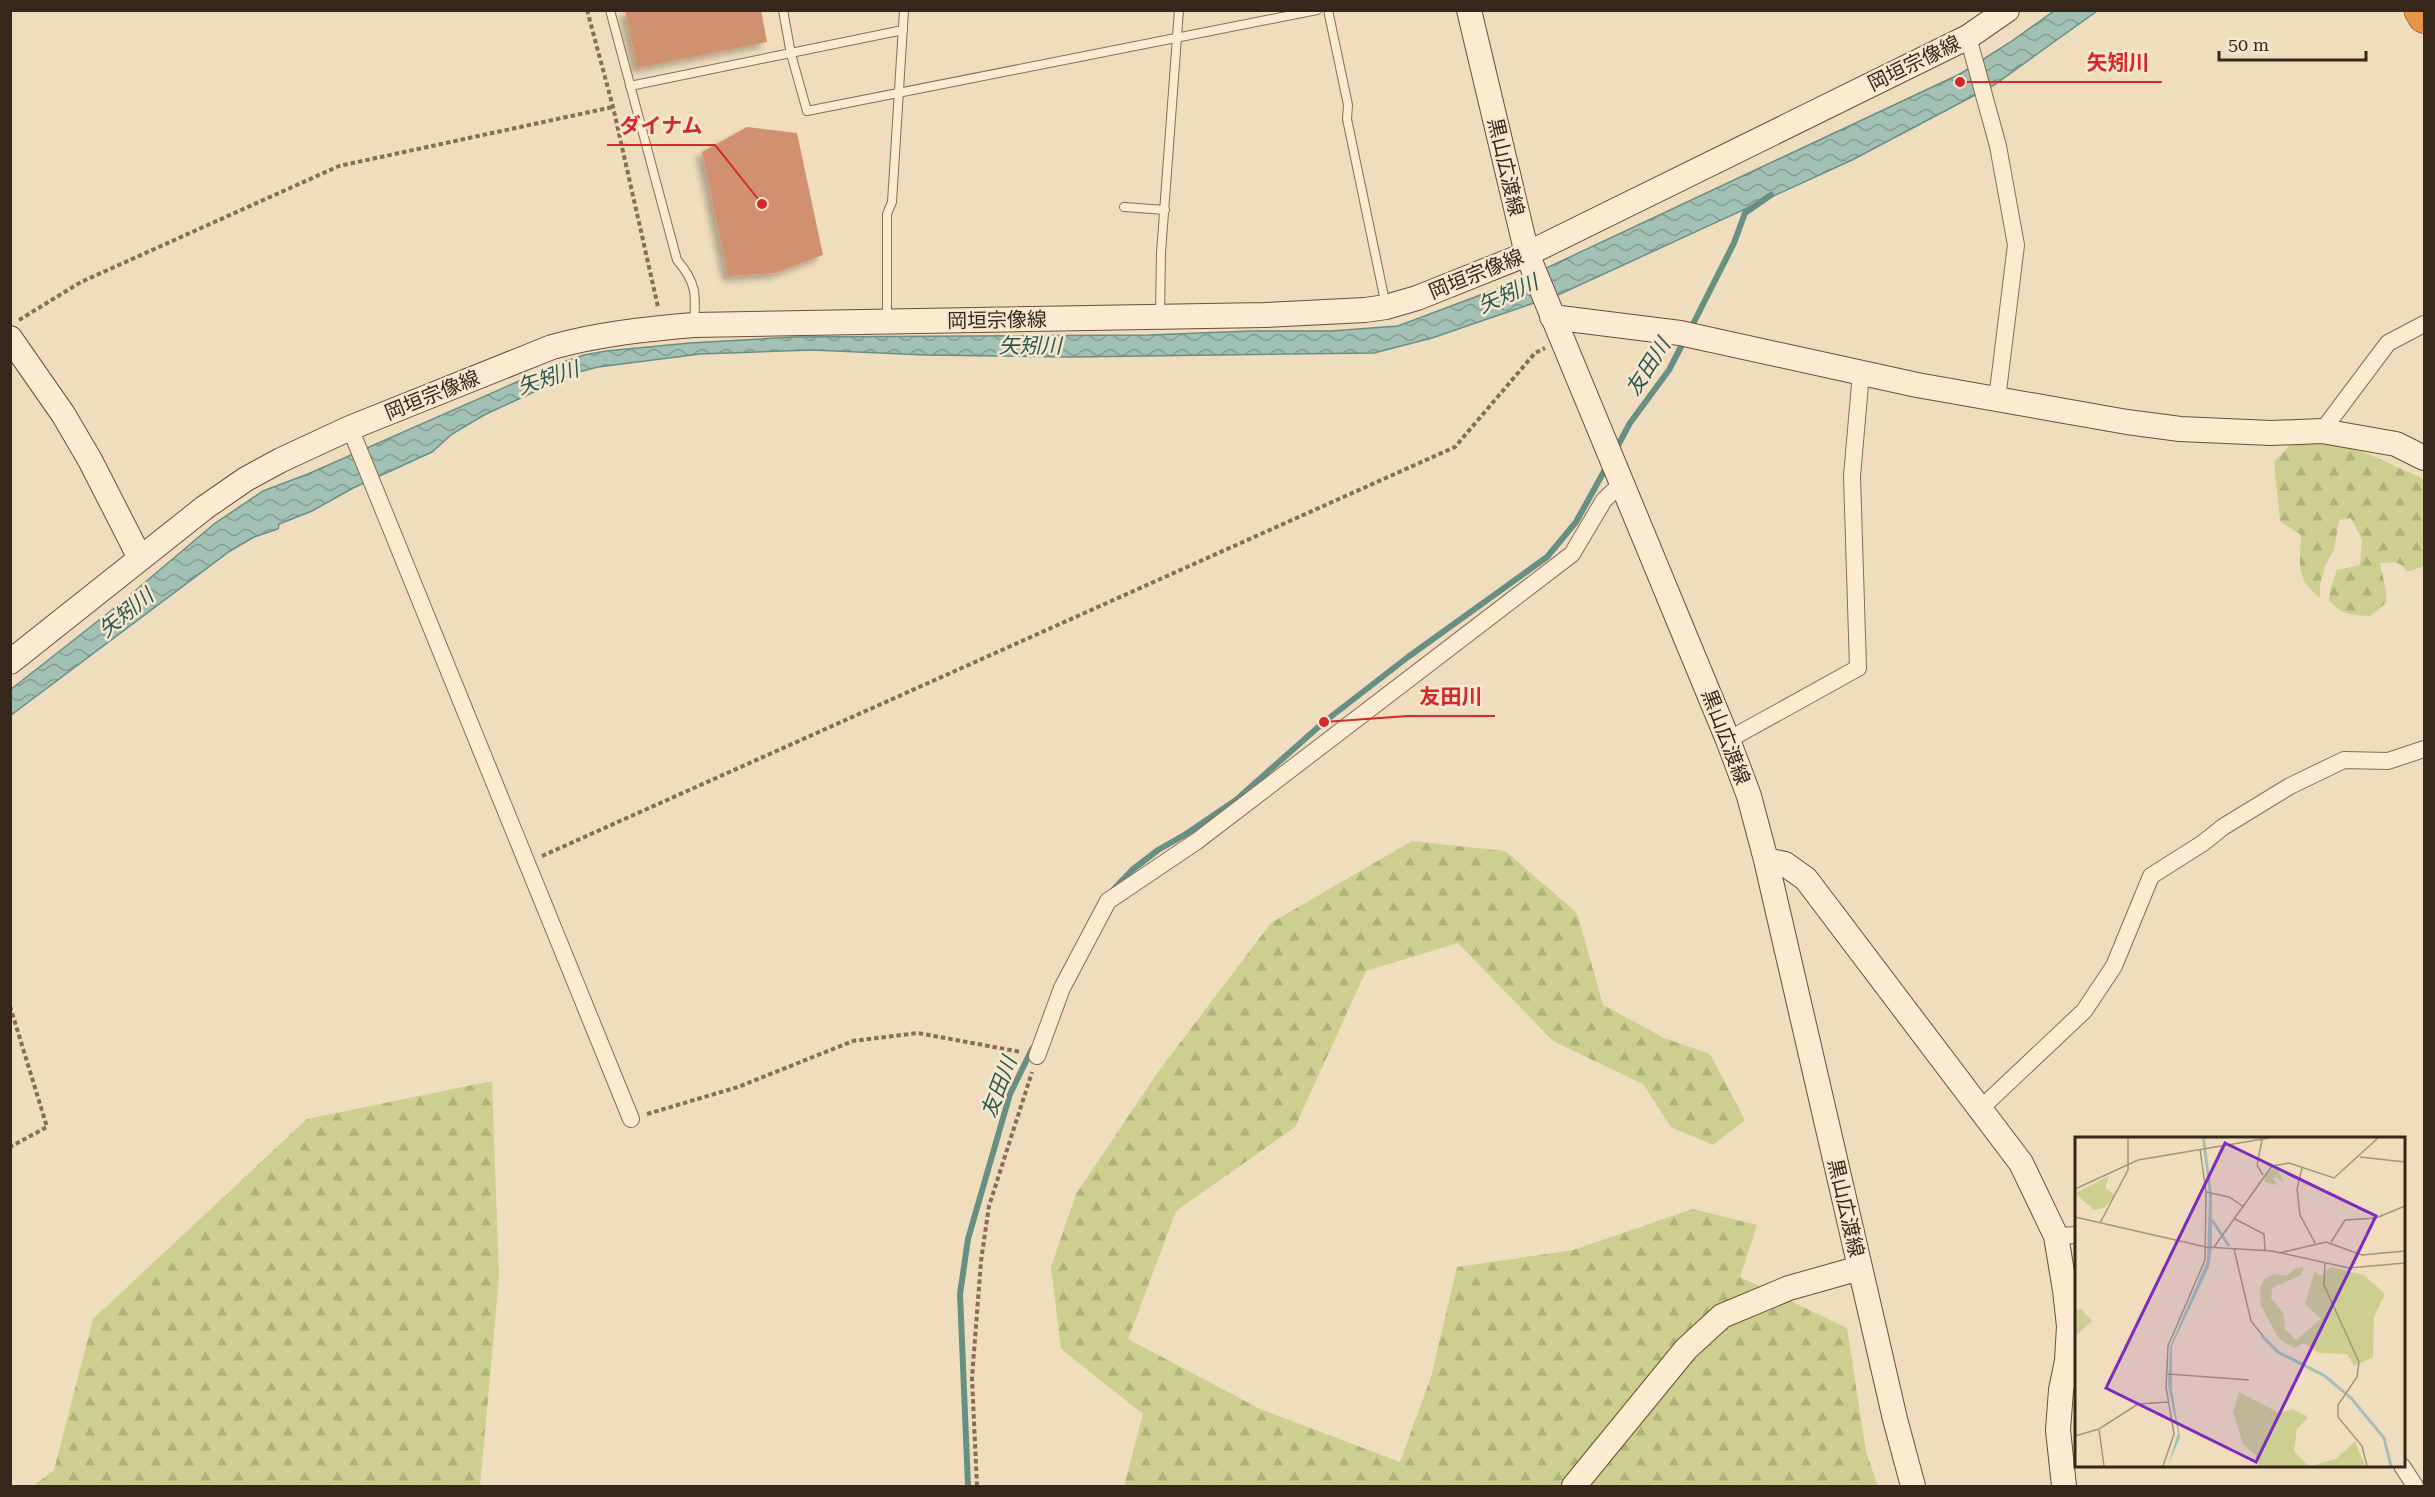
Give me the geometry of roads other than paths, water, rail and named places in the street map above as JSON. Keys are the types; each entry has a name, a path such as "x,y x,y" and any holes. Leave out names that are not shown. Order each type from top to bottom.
{"highway":[{"path":"2420,10 2424,17"}],"main road":[{"name":"黒山広渡線","path":"1469,10 1527,254 1749,796 1913,1486"},
{"name":"岡垣宗像線","path":"10,662 204,508 246,479 281,459 350,428 552,347 586,338 694,325 1265,315 1386,307 1417,298 1527,254 1968,36 2007,10"},
{"path":"1552,317 1680,333 1861,374 2127,422 2180,429 2271,433 2322,430 2396,444 2424,458"},
{"path":"10,338 63,414 90,460 140,558"},
{"path":"1766,860 1785,864 1806,879 2020,1163 2066,1236 2069,1326 2058,1430 2064,1486"},
{"path":"1574,1486 1686,1349 1722,1316 1789,1288 1860,1268"}],"street":[{"path":"1968,36 1996,138 2016,245 1997,399"},
{"path":"2322,430 2388,343 2424,324"},
{"path":"1728,740 1858,668 1852,476 1861,374"},
{"path":"350,428 631,1119"},
{"path":"1037,1056 1062,988 1108,901 1197,841 1572,554 1604,500 1622,483"},
{"path":"1978,1110 2084,1011 2114,966 2151,876 2280,792 2344,760 2388,761 2424,749"},
{"path":"2403,1467 2415,1486"}],"lane":[{"path":"610,10 677,260 687,272 696,291 694,325"},
{"path":"783,10 791,54 807,111 1317,10"},
{"path":"887,322 887,214 892,202 904,10"},
{"path":"1160,316 1179,10"},
{"path":"1328,10 1348,105 1347,119 1386,307"},
{"path":"630,86 903,30"},
{"path":"1124,207 1165,210"}],"water":[{"path":"2054,11 2097,11 1994,85 1852,160 1560,294 1432,338 1374,353 1071,357 926,355 812,350 700,354 598,367 575,373 484,415 452,434 432,452 353,488 312,511 279,524 278,529 254,537 230,551 11,715 10,690 117,606 214,524 263,491 308,474 560,363 606,351 794,337 1149,335 1331,331 1398,326 1523,279 1960,74"}],"waterway":[{"name":"友田川","path":"1690,330 1734,243 1745,213 1771,195"},
{"name":"友田川","path":"1616,449 1630,423 1669,370 1685,339"},
{"name":"友田川","path":"1112,891 1132,870 1158,850 1236,800 1324,722 1408,657 1547,557 1576,522 1607,466"},
{"name":"友田川","path":"968,1486 960,1294 968,1239 1010,1094 1032,1049"}],"place":[{"name":"矢矧川","path":"1960,82"},
{"name":"ダイナム","path":"762,204"},
{"name":"友田川","path":"1324,722"}]}
